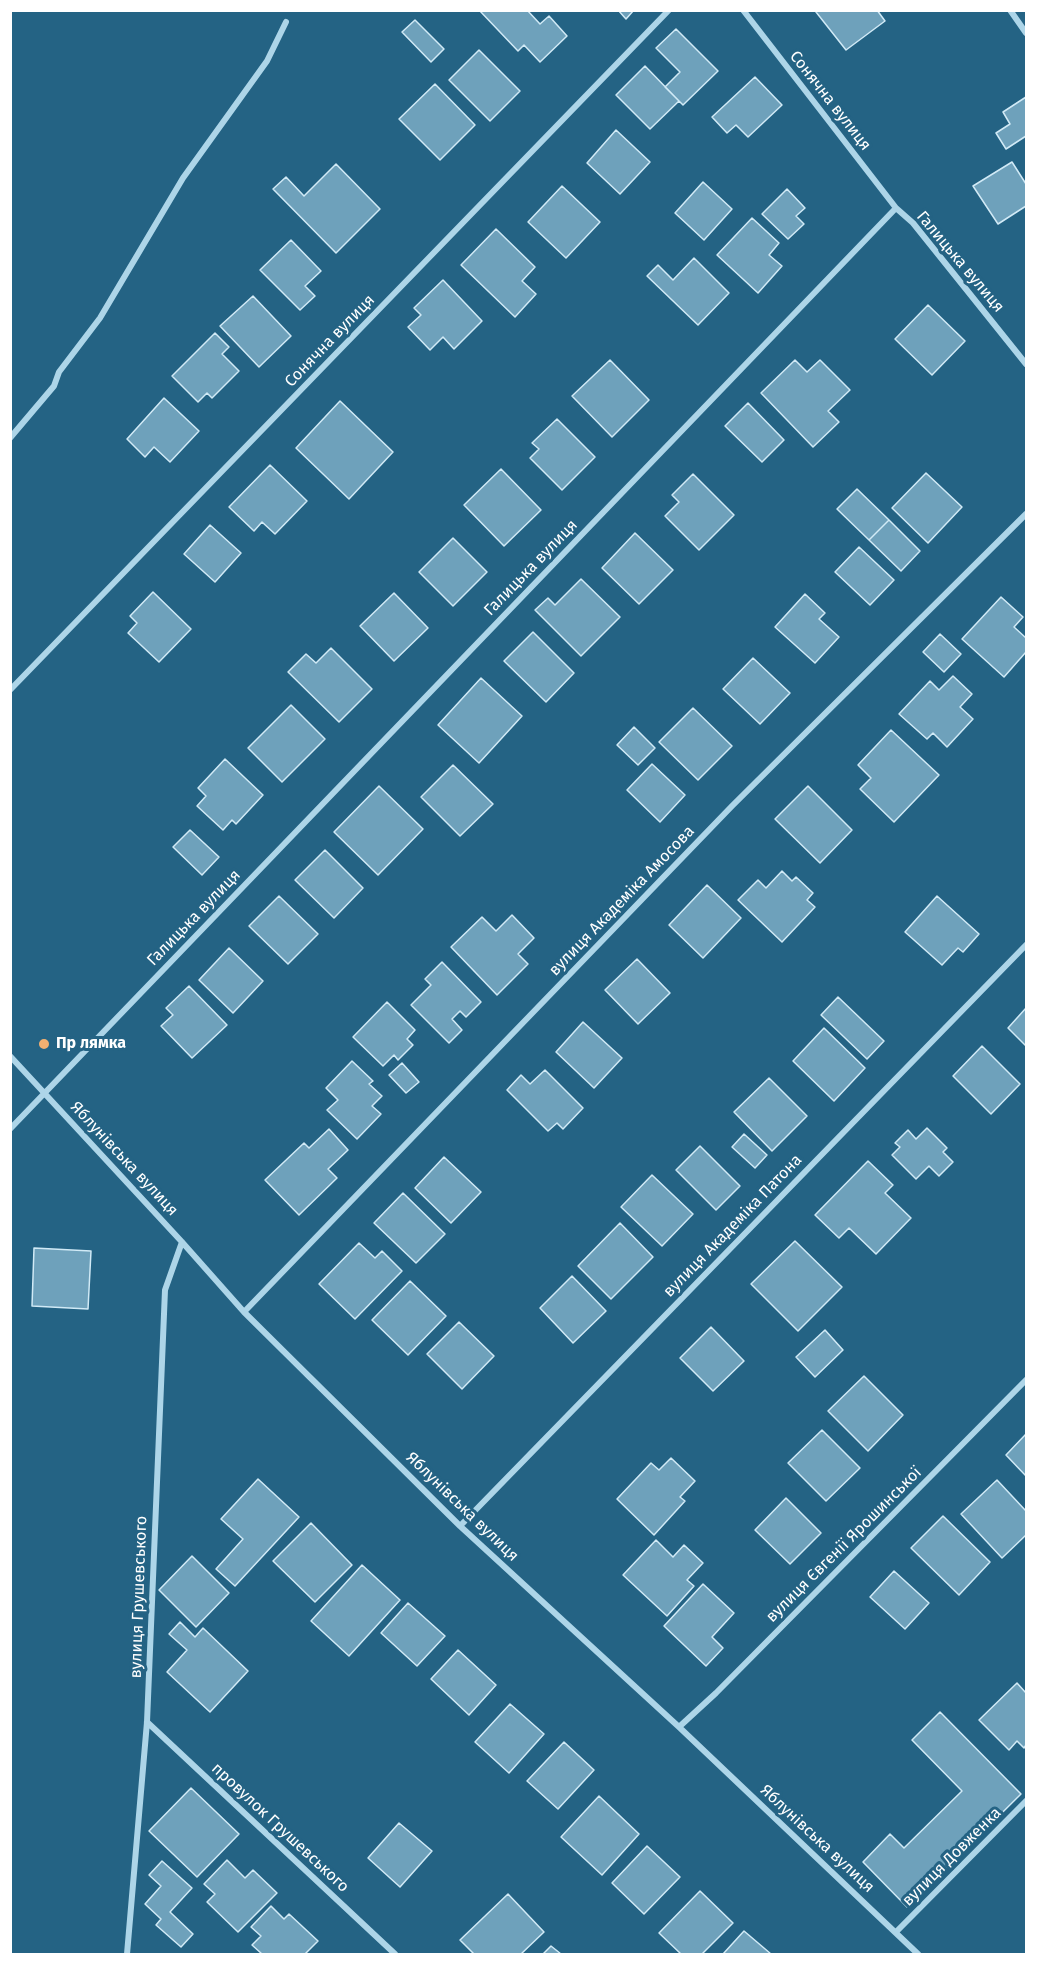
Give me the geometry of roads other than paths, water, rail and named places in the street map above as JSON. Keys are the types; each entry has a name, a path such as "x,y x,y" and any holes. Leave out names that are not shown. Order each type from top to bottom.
{"street":[{"name":"Сонячна вулиця","path":"10,690 669,10"},
{"name":"Сонячна вулиця","path":"743,10 896,208"},
{"path":"1010,10 1026,33"},
{"path":"10,438 54,386 59,372 100,318 183,178 267,61 286,22"},
{"name":"Галицька вулиця","path":"10,1129 896,208 912,223 1026,364"},
{"name":"вулиця Академіка Амосова","path":"244,1312 724,815 1026,514"},
{"name":"вулиця Академіка Патона","path":"460,1526 1026,945"},
{"name":"Яблунівська вулиця","path":"10,1056 244,1312 460,1526 679,1727 918,1954"},
{"name":"вулиця Грушевського","path":"127,1954 147,1722 165,1290 182,1242"},
{"name":"вулиця Євгенії Ярошинської","path":"679,1727 716,1693 1026,1380"},
{"name":"провулок Грушевського","path":"147,1722 395,1954"},
{"name":"вулиця Довженка","path":"896,1932 1026,1801"}],"place":[{"name":"Пр лямка","path":"44,1044"}]}
